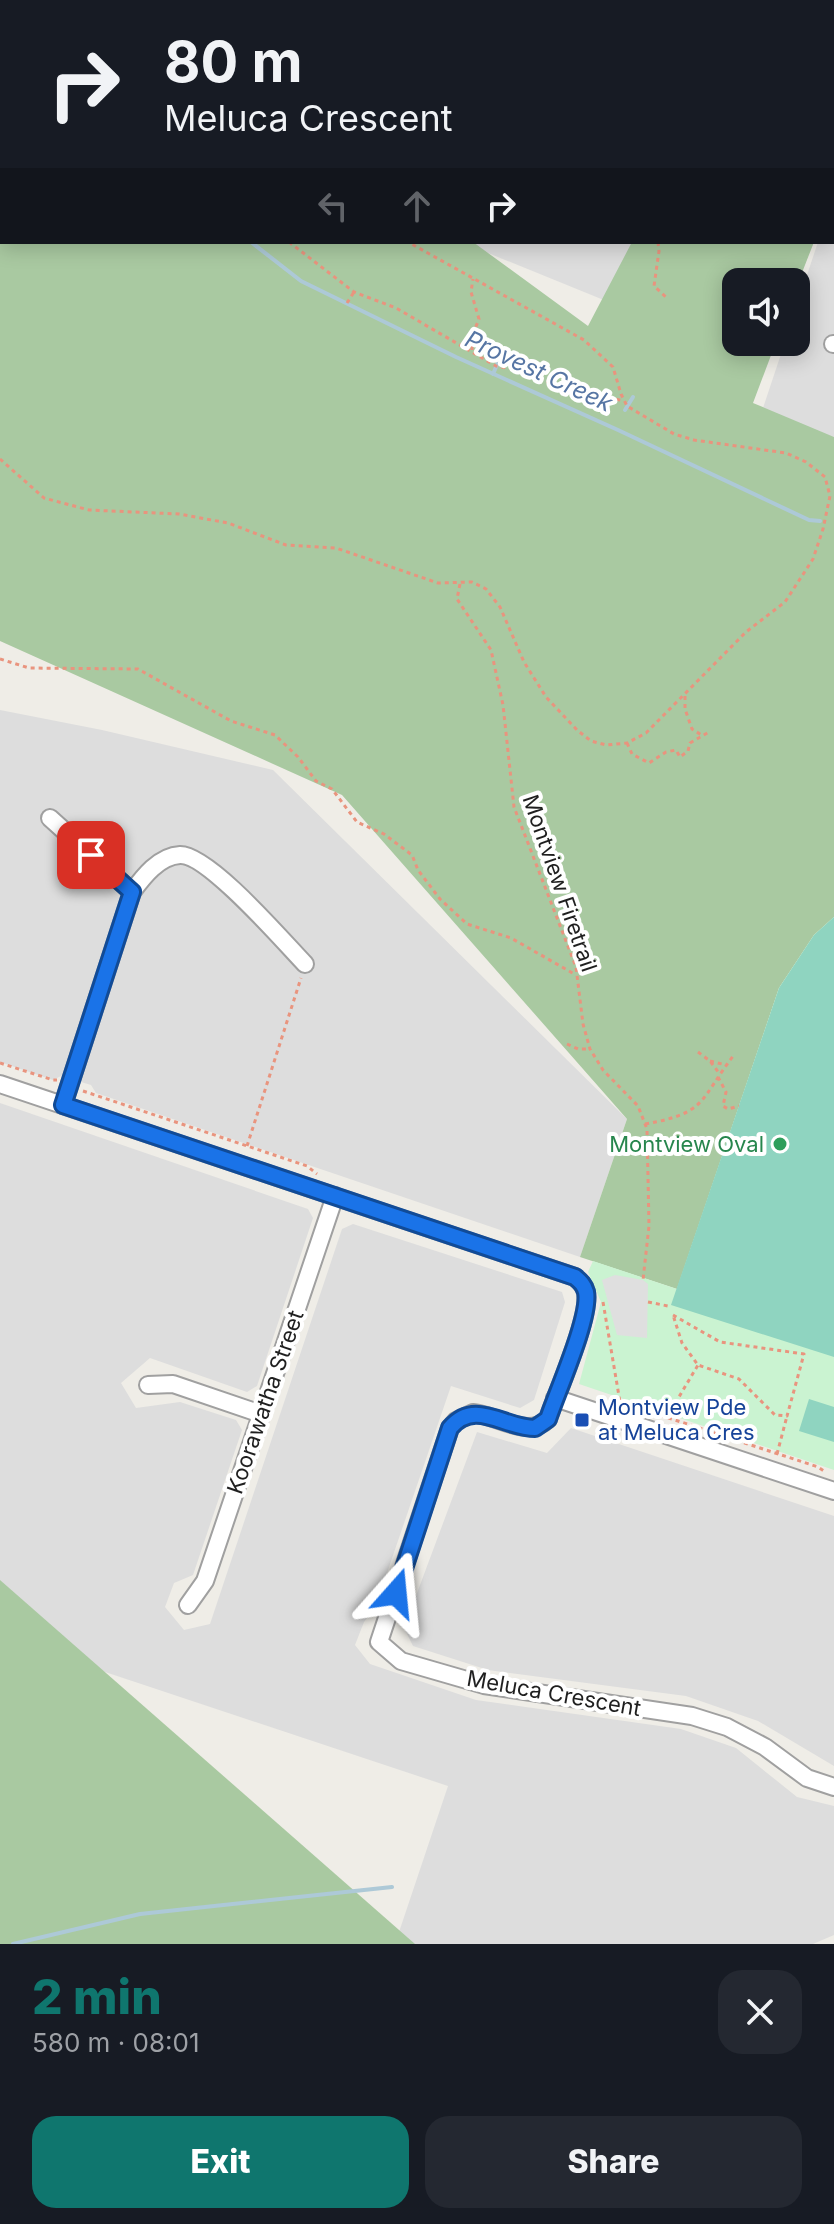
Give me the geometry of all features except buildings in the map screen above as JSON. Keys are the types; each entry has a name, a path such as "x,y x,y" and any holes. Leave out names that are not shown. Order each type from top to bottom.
{"street":[{"path":"50,818 132,892"},
{"path":"63,1105 132,892 159,863 177,855 189,856 210,868 305,964"},
{"path":"0,1084 575,1277 583,1284 587,1295 584,1315 555,1398 832,1483"},
{"name":"Koorawatha Street","path":"188,1605 205,1581 335,1196"},
{"path":"148,1385 173,1384 261,1414"},
{"name":"Meluca Crescent","path":"555,1398 548,1419 535,1428 473,1413 456,1421 450,1428 379,1642 401,1661 484,1685 692,1716 727,1727 765,1747 807,1778 834,1787"}],"path":[{"path":"0,459 44,498 89,510 179,514 228,523 286,545 336,548 438,583 472,582 486,589 500,607 524,662 546,697 577,730 591,741 606,745 627,743 646,733 746,632 785,602 813,559 832,496 825,477 806,462 786,453 694,440 674,434 624,401 555,385 524,371 496,366 396,308 354,292 292,244"},
{"path":"412,244 584,340 613,367 624,401"},
{"path":"658,244 654,286 667,298"},
{"path":"472,350 472,336 479,319 471,292 473,279"},
{"path":"347,303 354,292"},
{"name":"Montview Firetrail","path":"460,584 457,599 491,650 503,705 514,807 577,975 583,1024 590,1049 603,1070 638,1106 645,1124"},
{"path":"0,659 29,668 138,669 231,721 275,735 298,757 316,781 332,789 357,822 384,834 412,855 418,870 440,899 467,924 511,938 577,975"},
{"path":"685,694 685,709 692,729 703,736"},
{"path":"627,743 632,754 649,763 666,752 676,750 680,757 688,751 690,743 709,732"},
{"path":"247,1146 305,964"},
{"path":"567,1044 578,1049 590,1049"},
{"path":"698,1052 710,1061 719,1075 726,1092 723,1106 728,1109 739,1106"},
{"path":"643,1280 649,1226 645,1124 681,1117 700,1104 734,1055"},
{"path":"710,1061 726,1065"},
{"path":"0,1063 53,1080 60,1079"},
{"path":"601,1294 620,1402 818,1467 832,1483"},
{"path":"648,1302 670,1304 682,1343 698,1365 739,1379 775,1415 787,1416"},
{"path":"673,1315 720,1342 804,1354"},
{"path":"777,1454 804,1354 809,1348"},
{"path":"667,1417 698,1365"}],"shaded area":[{"path":"466,244 638,244 616,305"},
{"path":"817,244 834,244 834,437 760,417 780,356 810,356 809,268"},
{"path":"0,710 273,770 627,1119 580,1257 96,1093 91,1085 61,1076 53,1080 0,1062"},
{"path":"0,1103 308,1209 313,1218 257,1386 247,1392 150,1358 121,1383 136,1408 180,1402 236,1420 242,1430 193,1575 174,1583 165,1607 184,1630 210,1624 342,1229 353,1224 562,1292 565,1302 534,1400 520,1408 451,1386 375,1608 364,1622 355,1645 370,1664 476,1700 681,1729 736,1748 797,1797 834,1806 834,1935 813,1944 395,1944 448,1786 0,1637"},
{"path":"615,1275 643,1280 648,1284 647,1338 617,1335 602,1280"},
{"path":"571,1428 834,1516 834,1766 758,1721 686,1696 488,1670 413,1646 404,1628 477,1432 547,1453"}],"green space":[{"path":"0,244 476,244 588,326 631,244 813,244 804,268 722,268 722,356 771,356 753,403 834,437 834,917 814,935 779,988 677,1289 580,1257 627,1119 342,795 0,641"},
{"name":"Montview Oval","path":"834,917 834,1470 579,1384 601,1302 588,1272 593,1261 677,1289 779,988 814,935"},
{"name":"Montview Oval","path":"834,917 834,1357 671,1305 779,988 814,935"},
{"path":"809,1399 834,1407 834,1442 799,1431"},
{"path":"0,1580 415,1944 0,1944"}],"waterway":[{"name":"Provest Creek","path":"254,244 301,281 456,357 809,520 820,521"},
{"path":"493,374 503,351"},
{"path":"625,410 633,397"},
{"path":"13,1944 140,1914 392,1887"}],"place":[{"name":"Montview Oval","path":"780,1144"},
{"name":"Montview Pde at Meluca Cres","path":"582,1420"}],"route":[{"path":"91,855 132,892 63,1105 575,1277 583,1284 587,1295 584,1315 548,1419 535,1428 473,1413 456,1421 450,1428 396,1593"}]}
